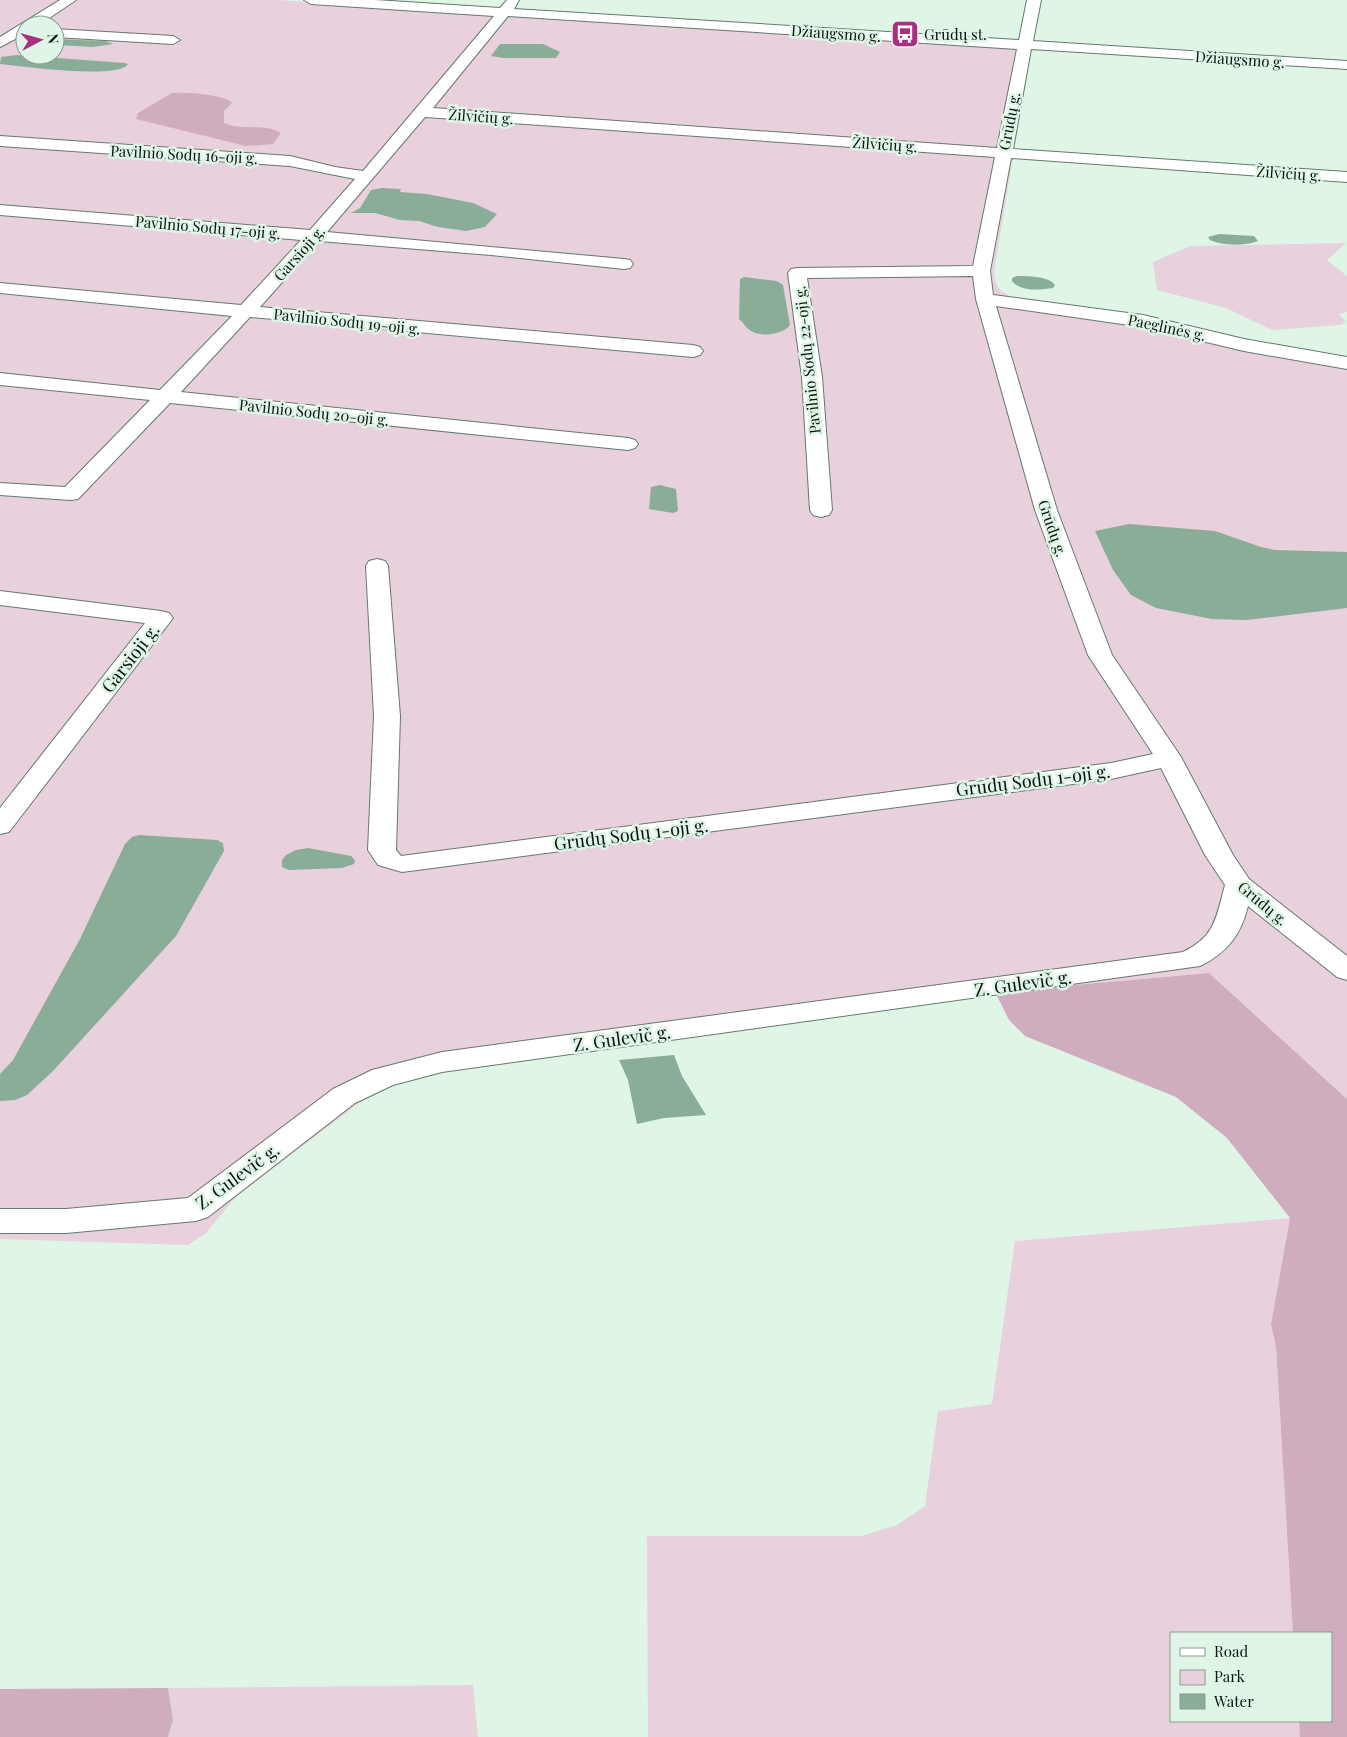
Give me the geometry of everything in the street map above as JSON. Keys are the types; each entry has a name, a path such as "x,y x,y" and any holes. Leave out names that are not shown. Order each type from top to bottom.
{"street":[{"path":"45,15 69,0"},
{"name":"Džiaugsmo g.","path":"311,0 509,6 1347,66"},
{"name":"Grūdų g.","path":"1034,0 1002,152 981,272 985,299 1046,510 1100,655 1168,757 1219,855 1239,885 1347,971"},
{"name":"Garsioji g.","path":"0,489 70,494 246,311 314,236 423,112 509,6"},
{"path":"0,29 15,28"},
{"path":"0,43 15,34"},
{"path":"65,34 173,40"},
{"name":"Žilvičių g.","path":"423,112 1347,177"},
{"name":"Pavilnio Sodų 16-oji g.","path":"0,141 194,156 290,161 335,172 367,176"},
{"name":"Pavilnio Sodų 17-oji g.","path":"0,210 491,250 624,264"},
{"name":"Pavilnio Sodų 22-oji g.","path":"821,510 812,377 797,273 981,272"},
{"name":"Pavilnio Sodų 19-oji g.","path":"0,288 473,333 693,351"},
{"name":"Paeglinės g.","path":"985,299 1143,321 1252,346 1347,363"},
{"name":"Pavilnio Sodų 20-oji g.","path":"0,380 628,444"},
{"name":"Grūdų Sodų 1-oji g.","path":"378,566 387,716 382,850 384,856 394,863 402,864 1110,771 1148,764 1168,757"},
{"name":"Garsioji g.","path":"0,598 161,618 0,826"},
{"name":"Z. Gulevič g.","path":"0,1221 66,1221 196,1209 344,1096 383,1077 442,1062 1190,960 1208,952 1224,936 1239,885"}],"green space":[{"path":"0,0 277,0 1031,49 994,272 999,288 1014,298 1184,325 1315,355 1347,359 1347,1099 1209,973 995,992 422,1075 397,1083 359,1103 236,1197 205,1234 188,1245 0,1239"},
{"path":"1346,243 1327,260 1347,276 1347,312 1339,314 1346,322 1341,325 1272,330 1226,308 1157,290 1153,262 1190,246"},
{"path":"1290,1218 1271,1324 1276,1347 1293,1632 1170,1632 1170,1722 1299,1722 1300,1737 648,1737 647,1536 861,1536 897,1525 925,1506 938,1411 992,1404 1015,1241"},
{"path":"473,1685 478,1737 168,1737 173,1720 168,1688"}],"shaded area":[{"path":"172,93 195,93 228,100 232,103 224,111 224,123 238,127 268,128 281,133 273,144 246,146 136,119 138,113"},
{"path":"1209,973 1347,1099 1347,1737 1300,1737 1299,1722 1332,1722 1332,1632 1293,1632 1276,1347 1271,1324 1290,1218 1227,1138 1176,1097 1025,1036 1009,1020 995,992"},
{"path":"168,1688 173,1720 168,1737 0,1737 0,1689"}],"water":[{"path":"65,39 105,41 113,44 93,47 65,46"},
{"path":"500,44 543,44 560,52 556,58 504,58 491,56"},
{"path":"15,55 15,65 65,65 65,59 128,64 120,69 107,71 68,71 0,64 1,57"},
{"path":"382,188 401,189 400,192 427,194 473,203 497,214 485,227 466,231 438,227 419,221 400,220 375,213 351,213 360,208 371,190"},
{"path":"1219,234 1254,236 1258,241 1234,245 1215,242 1208,237"},
{"path":"1017,276 1043,278 1055,285 1053,288 1048,289 1026,289 1012,281 1012,278"},
{"path":"744,277 777,281 783,285 790,325 787,328 777,333 760,334 749,330 739,319 740,279"},
{"path":"660,485 676,489 678,511 673,513 649,509 651,487"},
{"path":"1129,524 1215,531 1275,550 1347,552 1347,608 1246,620 1212,619 1156,608 1131,595 1113,570 1095,531"},
{"path":"139,835 217,840 223,843 224,851 176,936 53,1071 27,1095 15,1100 0,1101 0,1074 13,1060 80,939 125,844 132,837"},
{"path":"308,848 351,856 355,860 354,864 342,868 289,870 282,867 282,860 286,855 296,850"},
{"path":"674,1055 682,1076 706,1115 664,1118 637,1124 628,1080 619,1060"}],"place":[{"name":"Grūdų st.","path":"905,34"}]}
